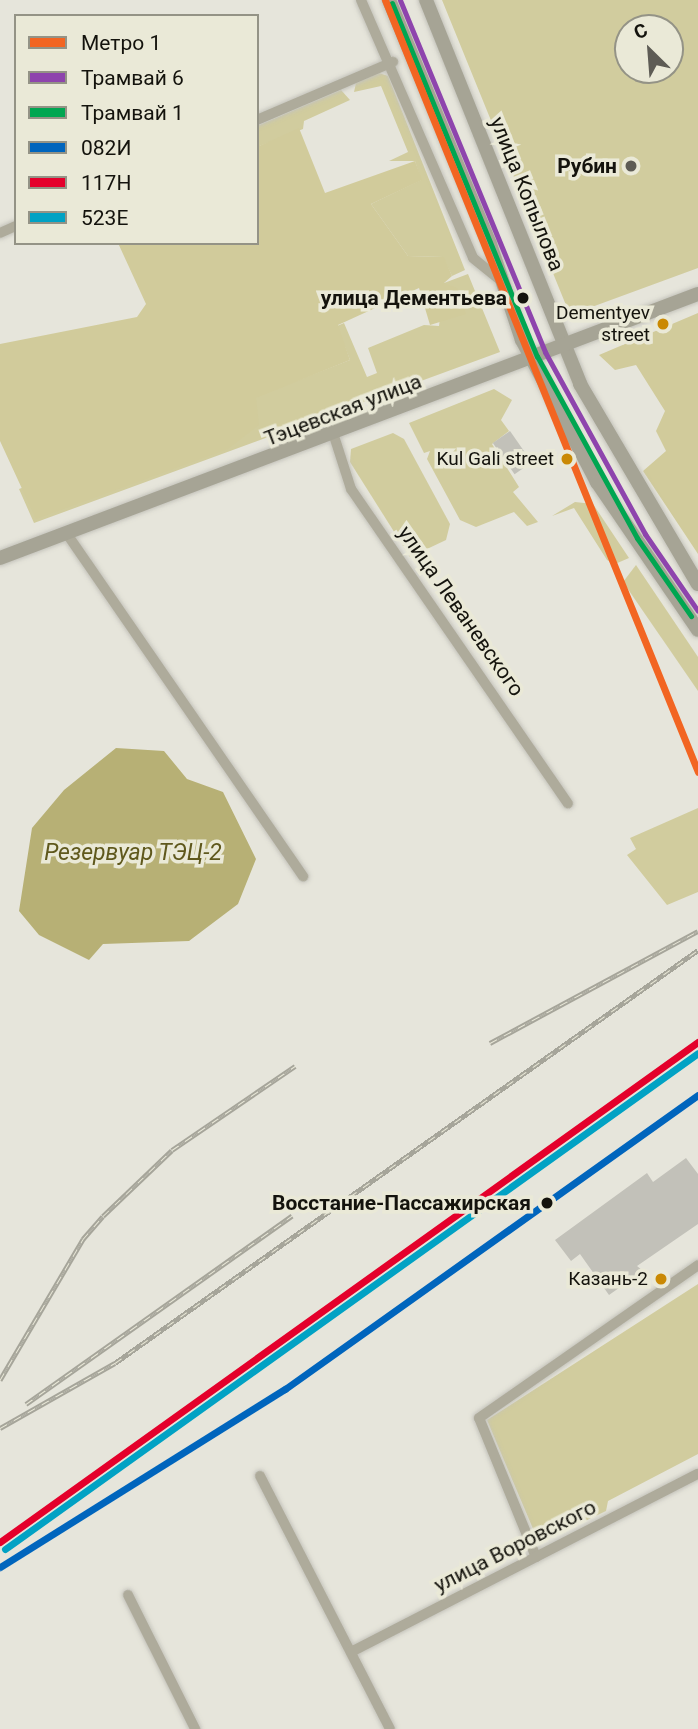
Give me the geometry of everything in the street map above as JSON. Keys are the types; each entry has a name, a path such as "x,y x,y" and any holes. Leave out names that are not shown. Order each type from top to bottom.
{"main road":[{"path":"389,0 531,359 597,482 698,630"},
{"name":"улица Копылова","path":"426,0 565,344 609,440 698,584"},
{"name":"Тэцевская улица","path":"0,558 334,436 565,344 698,295"},
{"path":"685,564 698,573"}],"street":[{"path":"361,0 393,62 473,258 499,281"},
{"path":"259,119 393,62"},
{"name":"улица Леваневского","path":"334,436 351,489 568,803"},
{"path":"66,534 303,876"},
{"path":"536,1556 479,1418 698,1265"},
{"name":"улица Воровского","path":"351,1652 698,1474"},
{"path":"260,1476 390,1729"},
{"path":"128,1595 195,1729"}],"shaded area":[{"path":"442,0 698,0 698,268 570,315"},
{"path":"379,73 388,76 465,270 452,276 443,257 408,256 371,204 421,180 415,161 389,161 408,152 381,86 354,92 356,83"},
{"path":"341,90 350,100 304,121 303,129 259,146 259,125"},
{"path":"299,128 325,193 415,161 422,180 371,204 408,256 444,257 452,276 444,283 457,288 466,314 430,325 419,288 338,325 350,360 256,398 259,425 228,449 36,519 0,441 0,344 137,317 146,304 119,245 259,245 259,146"},
{"path":"468,274 500,352 34,523 19,489 350,360 337,326 344,323 367,377 377,373 368,348 424,325 439,326 444,283"},
{"path":"698,313 698,554 643,471 666,451 656,431 665,411 636,365 615,370 599,355"},
{"path":"494,389 512,400 501,420 509,431 492,444 519,487 513,492 538,522 527,526 514,512 476,527 460,520 427,459 430,451 424,453 409,423"},
{"path":"393,433 404,439 450,524 446,540 410,557 350,462 351,449"},
{"path":"575,502 593,504 629,558 615,564 607,560 574,508 552,516"},
{"path":"636,565 698,657 698,691 623,582"},
{"path":"698,808 698,892 667,905 627,855 636,849 630,838"},
{"path":"698,1284 698,1454 608,1501 606,1511 539,1543 487,1420"}],"water":[{"name":"Резервуар ТЭЦ-2","path":"116,748 164,751 187,779 223,792 256,859 238,904 189,941 103,944 89,960 39,935 19,911 32,828 64,790"}],"building":[{"path":"510,431 532,462 515,474 493,443"},
{"name":"Казань-2","path":"686,1158 698,1174 698,1224 637,1266 643,1271 609,1295 580,1254 571,1261 555,1240 647,1173 653,1182"}],"railway":[{"path":"490,1043 698,931"},
{"path":"0,1428 115,1363 698,950"},
{"path":"0,1380 83,1239 103,1216 172,1150 295,1066"},
{"path":"26,1404 292,1216"}],"metro line":[{"name":"1","path":"385,0 698,772"}],"tram line":[{"name":"6","path":"400,0 545,352 645,534 698,611"},
{"name":"1","path":"392,3 537,356 637,538 691,616"}],"transit line":[{"name":"117Н","path":"0,1542 698,1042"},
{"name":"523Е","path":"5,1549 698,1053"},
{"name":"082И","path":"0,1567 285,1389 698,1095"}],"place":[{"name":"Рубин","path":"631,166"},
{"name":"улица Дементьева","path":"523,298"},
{"name":"Dementyev street","path":"663,324"},
{"name":"Kul Gali street","path":"567,459"},
{"name":"Восстание-Пассажирская","path":"547,1203"},
{"name":"Казань-2","path":"661,1279"}]}
